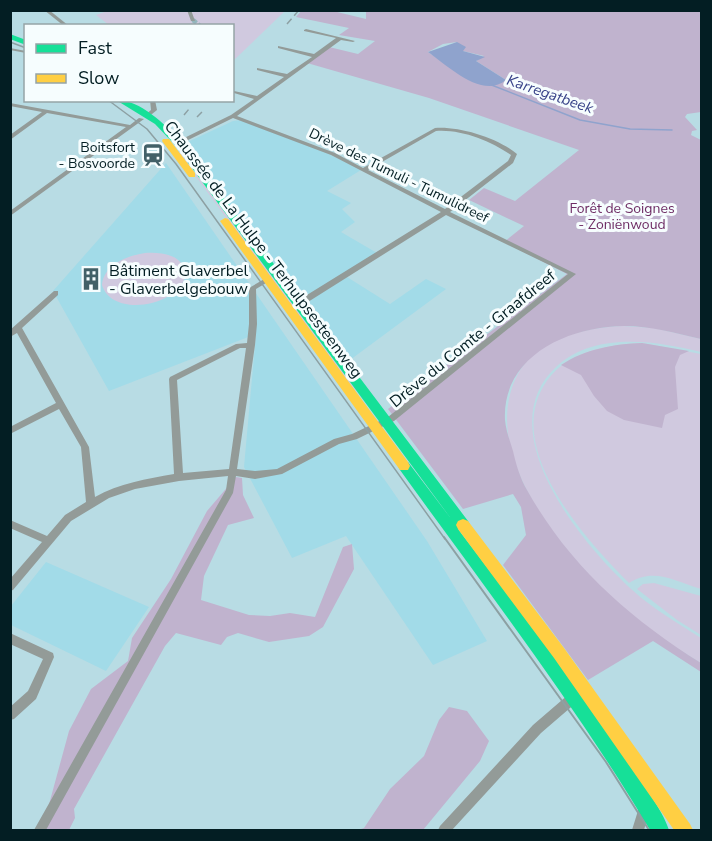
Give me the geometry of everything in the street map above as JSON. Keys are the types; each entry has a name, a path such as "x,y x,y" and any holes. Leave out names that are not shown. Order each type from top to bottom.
{"main road":[{"name":"Chaussée de La Hulpe - Terhulpsesteenweg","path":"121,102 163,127 178,143 297,305 380,425"},
{"name":"Chaussée de La Hulpe - Terhulpsesteenweg","path":"143,115 169,144 268,280 380,425"},
{"path":"380,425 586,690 684,831"},
{"path":"380,425 573,698 660,831"}],"street":[{"path":"46,10 64,24"},
{"path":"189,10 193,20"},
{"path":"306,30 352,41"},
{"path":"178,143 233,116 340,38"},
{"path":"280,47 315,56"},
{"path":"259,69 287,76"},
{"path":"236,93 257,98"},
{"path":"10,214 143,115 129,102"},
{"name":"Chaussée de La Hulpe - Terhulpsesteenweg","path":"143,115 154,110 152,102"},
{"path":"10,104 128,126"},
{"path":"10,138 46,111"},
{"name":"Drève des Tumuli - Tumulidreef","path":"233,116 303,140 573,274"},
{"path":"297,305 446,212 511,162 514,154 501,147 445,128 435,130 363,170"},
{"name":"Drève du Comte - Graafdreef","path":"10,587 68,518 106,495 135,485 179,477 233,472 255,475 279,472 337,441 354,437 395,418 573,274"},
{"path":"40,831 230,490 250,345 252,288 268,280"},
{"path":"10,335 56,293"},
{"path":"18,328 85,447 91,504"},
{"path":"179,477 173,379 239,346 250,345"},
{"path":"10,431 61,404"},
{"path":"10,524 49,541"},
{"path":"10,638 49,657 32,695 10,715"},
{"path":"444,831 537,729 573,698 586,690"},
{"path":"638,831 645,805"}],"shaded area":[{"path":"110,10 285,11 234,60 234,24 108,24 96,15"},
{"path":"457,42 466,47 463,51 485,57 476,61 506,80 497,85 486,86 476,83 455,72 428,52"},
{"path":"242,120 303,141 361,170 327,191 351,203 342,209 355,222 341,232 377,253 347,277 390,304 426,279 446,289 350,360 181,145 233,121"},
{"path":"181,151 357,390 353,391 178,152"},
{"path":"166,163 427,541 487,641 433,665 346,536 292,558 244,467 256,334 109,391 53,291"},
{"path":"145,253 170,255 180,262 186,273 182,284 173,294 146,304 132,305 108,296 102,285 112,266 131,256"},
{"path":"622,326 654,328 701,339 701,352 646,342 627,342 608,343 573,355 557,366 538,393 532,424 538,457 553,491 573,524 597,554 644,600 701,638 701,663 638,622 583,569 538,510 521,477 510,444 507,412 515,380 523,366 546,345 560,338 575,333"},
{"path":"642,343 701,354 701,589 673,579 655,576 638,578 629,583 592,543 556,493 543,466 535,439 534,412 543,387 551,375 573,358 586,353 613,346"},
{"path":"46,562 149,607 106,671 11,625 11,606"},
{"path":"654,583 701,596 701,635 677,620 637,589 643,584"}],"green space":[{"name":"Forêt de Soignes - Zoniënwoud","path":"302,10 333,11 366,19 366,12 357,11 701,11 701,112 687,114 685,117 697,130 692,131 691,135 701,140 701,339 632,326 608,327 570,335 552,343 523,366 506,400 505,420 522,481 562,542 603,588 625,608 649,628 701,663 701,672 653,641 588,680 503,565 526,535 521,507 513,494 463,509 388,409 567,274 504,242 524,226 469,200 484,188 515,201 579,150 429,98 307,63 329,47 358,54 375,41 339,35 349,28 296,17","holes":["457,42 463,51 484,56 476,61 506,80 468,79 428,52 443,44"]},
{"path":"642,343 689,351 680,355 675,367 678,409 665,415 662,428 624,420 607,411 581,375 561,365 600,348"},
{"path":"236,477 242,478 243,495 254,518 228,525 204,576 201,600 249,615 270,616 290,613 315,617 343,547 352,544 354,569 323,627 309,636 269,642 238,633 227,637 221,645 176,633 165,646 74,809 75,818 69,830 42,830 69,731 91,689 128,661 132,638 171,579 207,511"},
{"path":"449,707 467,711 489,741 480,761 423,830 358,830 364,828 390,789 424,756 439,720"}],"waterway":[{"name":"Karregatbeek","path":"489,84 580,120 630,129 672,130"}],"tunnel":[{"path":"193,20 198,24"}],"tram line":[{"path":"10,42 24,47"},
{"path":"111,102 147,129 176,164 445,539"},
{"path":"444,537 606,762 649,830"}],"railway":[{"path":"287,24 299,10"},
{"path":"184,115 189,109"},
{"path":"197,117 202,112"}],"traffic: fast":[{"path":"10,36 24,42"},
{"path":"123,102 158,122 178,143 463,525"},
{"path":"404,466 569,690 660,830"}],"traffic: slow":[{"path":"166,141 192,175"},
{"path":"225,221 404,466"},
{"path":"463,525 559,653 684,830"}],"place":[{"name":"Boitsfort - Bosvoorde","path":"153,155"},
{"name":"Bâtiment Glaverbel - Glaverbelgebouw","path":"91,279"}]}
